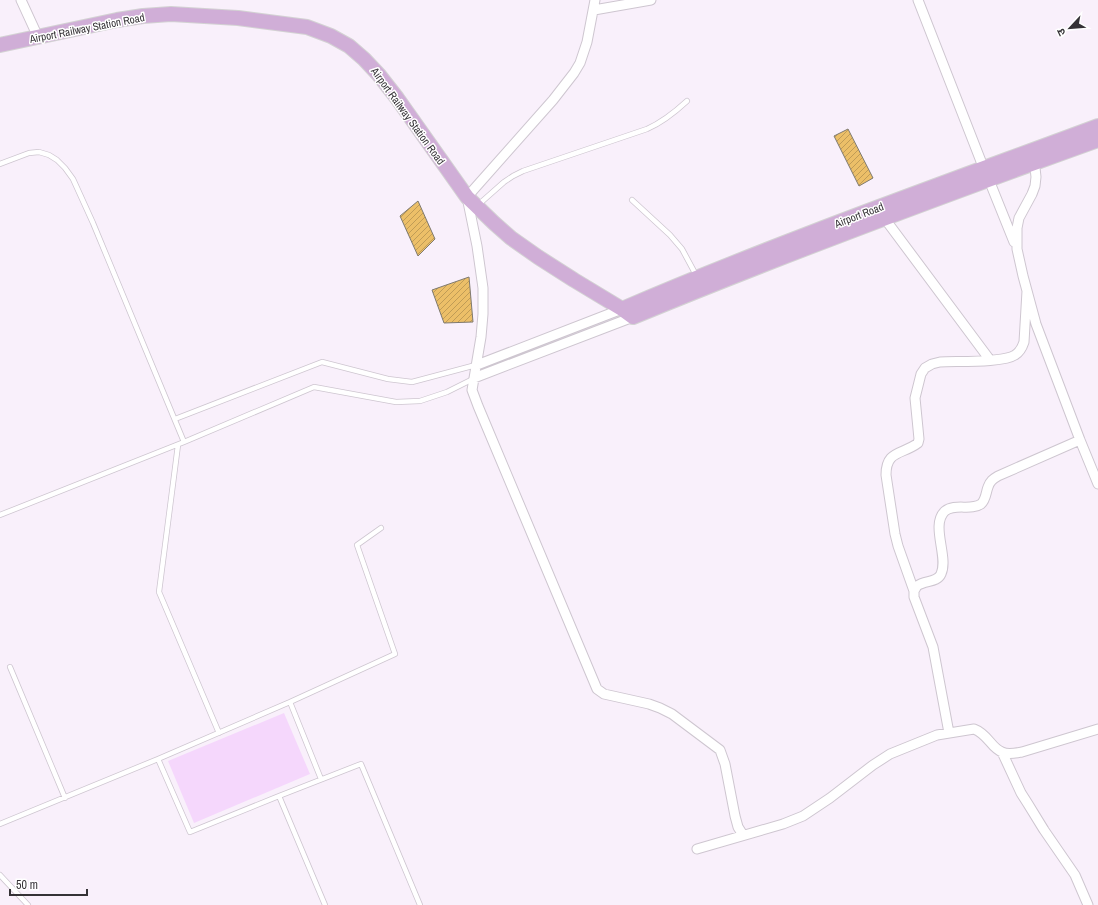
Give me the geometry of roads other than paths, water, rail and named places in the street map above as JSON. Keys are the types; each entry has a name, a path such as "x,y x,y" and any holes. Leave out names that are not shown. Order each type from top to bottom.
{"main road":[{"name":"Airport Railway Station Road","path":"0,45 117,20 171,14 238,18 307,27 331,36 349,46 379,75 472,201 510,238 627,313"},
{"name":"Airport Road","path":"627,313 697,277 1034,157 1098,126"},
{"path":"1034,157 1098,140"},
{"path":"627,313 885,219 987,174"}],"street":[{"path":"21,0 38,37"},
{"path":"595,0 587,42 580,63 574,73 472,201 483,288 481,337 472,390 597,689 604,694 660,708 677,718 720,750 725,764 735,816 738,827 743,835"},
{"path":"594,10 651,0"},
{"path":"918,0 1017,249 1036,324 1098,484"},
{"path":"1017,249 1017,228 1019,218 1035,186 1034,157"},
{"path":"885,219 990,360"},
{"path":"949,733 933,647 914,597 914,591 895,534 886,466 889,459 894,455 918,443 919,439 915,398 921,374 926,368 932,364 940,362 1000,360 1016,355 1022,349 1024,342 1027,291"},
{"path":"477,365 627,313"},
{"path":"474,378 627,313"},
{"path":"914,591 917,586 936,580 941,576 944,567 939,527 940,518 946,511 954,508 975,506 982,503 991,480 1080,440"},
{"path":"697,849 783,824 803,816 890,754 937,735 974,729 984,734 994,746 1002,752 1012,754 1098,729"},
{"path":"1002,752 1028,804 1075,875 1088,905"}],"lane":[{"path":"472,201 495,190 513,176 537,166 657,124 667,118 687,101"},
{"path":"0,164 29,153 39,152 49,155 57,160 74,179 184,442"},
{"path":"632,200 670,235 682,250 697,277"},
{"path":"175,418 322,362 388,379 412,382 477,365"},
{"path":"0,515 178,445 314,387 396,402 420,401 447,392 474,378"},
{"path":"178,445 159,592 219,733"},
{"path":"0,824 219,733 395,654 358,545 381,528"},
{"path":"10,667 65,798"},
{"path":"290,702 321,779"},
{"path":"158,759 190,832 362,764 420,905"},
{"path":"279,796 325,905"},
{"path":"0,875 28,905"}]}
